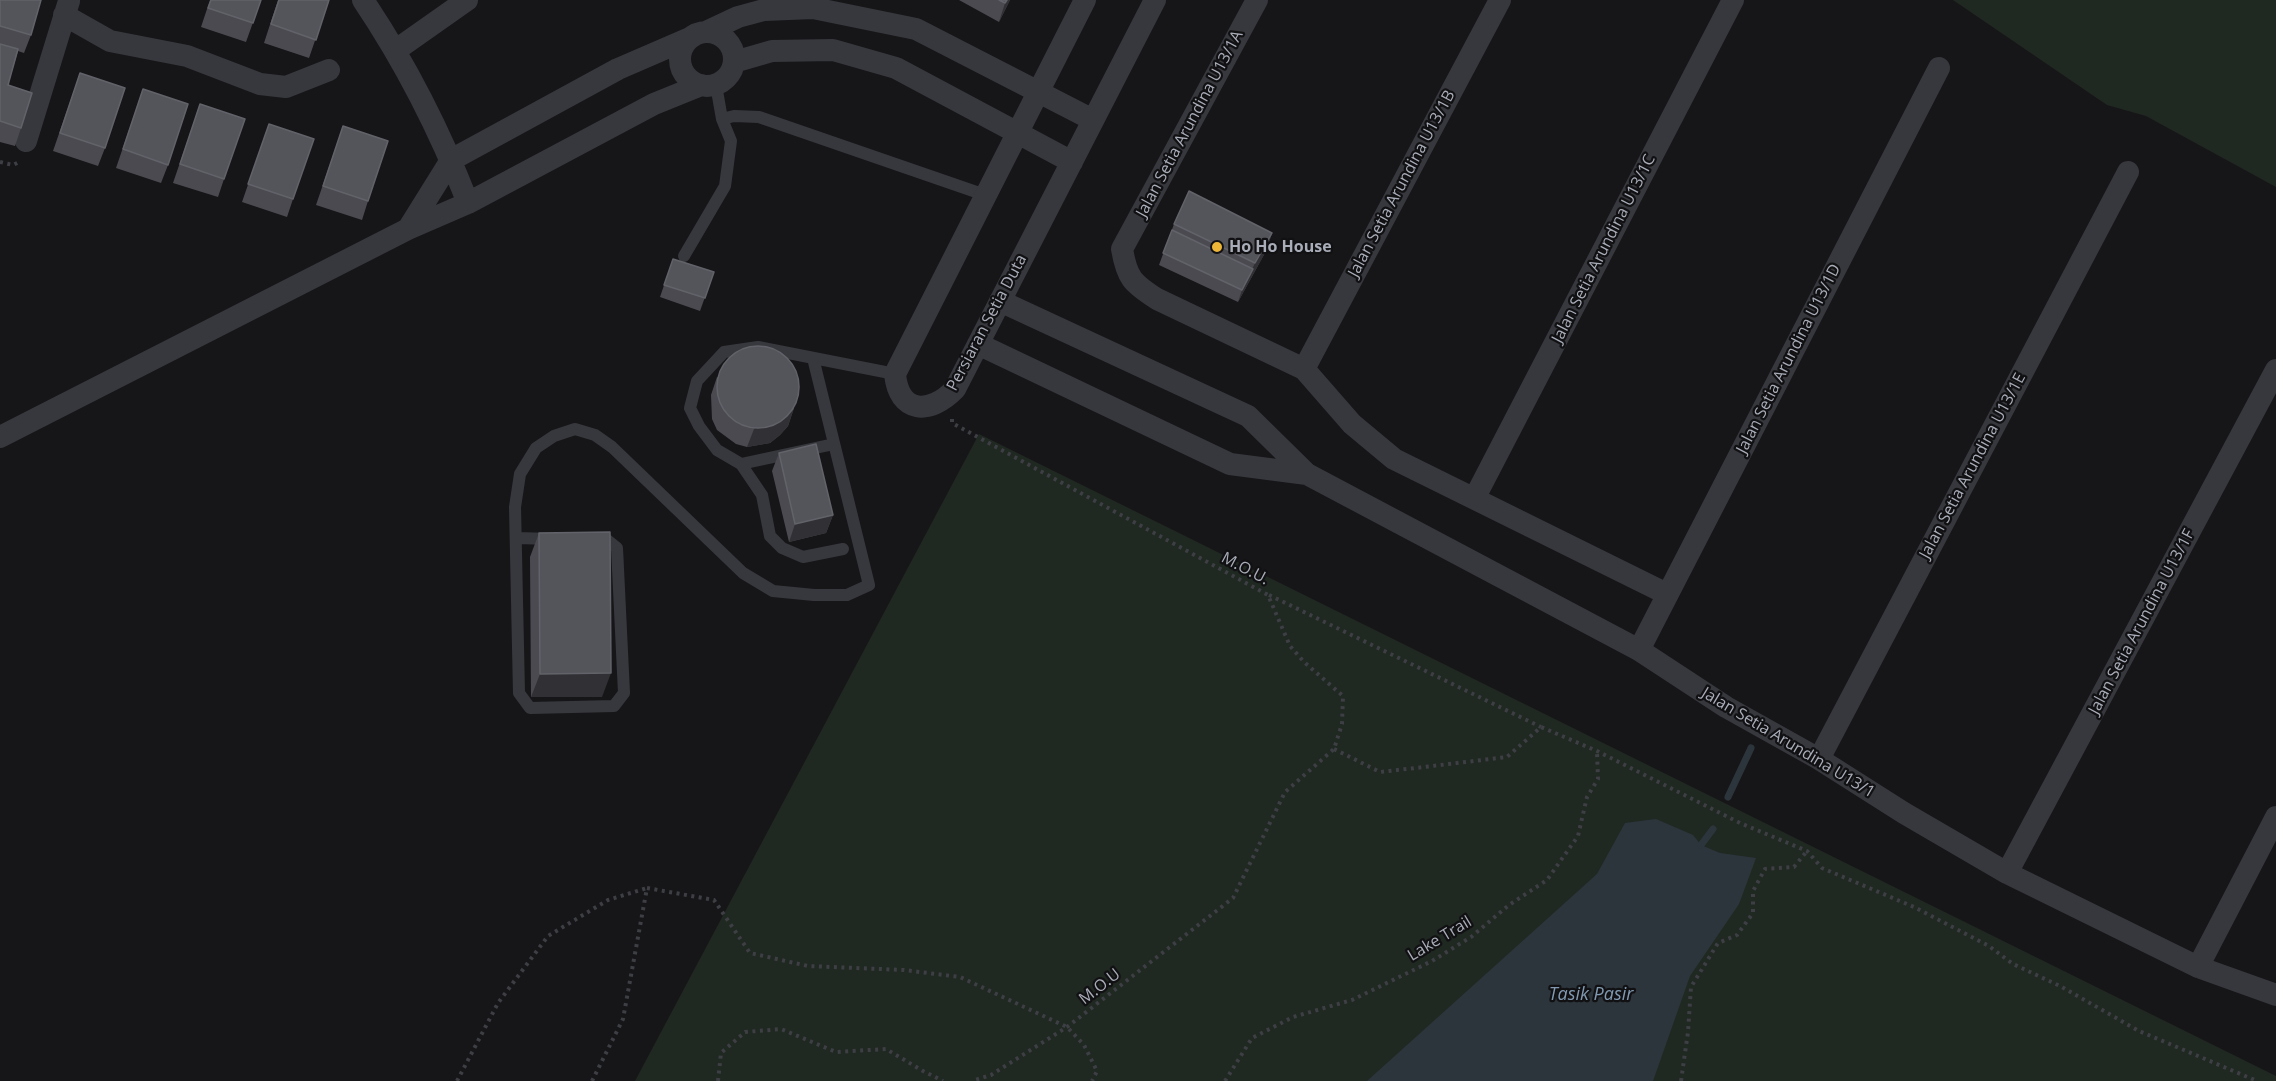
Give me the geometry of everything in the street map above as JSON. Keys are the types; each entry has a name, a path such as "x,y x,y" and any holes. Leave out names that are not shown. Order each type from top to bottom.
{"street":[{"path":"363,0 396,50 451,160 468,203"},
{"path":"396,50 467,0"},
{"path":"895,374 1085,0"},
{"name":"Persiaran Setia Duta","path":"895,374 896,386 903,399 919,407 933,406 944,400 955,389 1155,0"},
{"name":"Jalan Setia Arundina U13/1A","path":"1257,0 1122,249 1126,271 1138,287 1304,369"},
{"name":"Jalan Setia Arundina U13/1B","path":"1304,369 1500,0"},
{"name":"Jalan Setia Arundina U13/1C","path":"1475,497 1733,0"},
{"path":"26,141 67,7 110,41 187,56 260,84 286,87 328,70"},
{"path":"408,229 451,160 618,69 738,17 764,10 813,8 916,28 1093,120"},
{"path":"0,437 408,229 468,203 654,104 708,85 728,76 734,62 732,46 721,35 699,34 682,49 681,64 687,78 708,85"},
{"path":"734,62 772,51 833,50 896,68 1071,162"},
{"name":"Jalan Setia Arundina U13/1D","path":"1639,650 1939,68"},
{"name":"Jalan Setia Arundina U13/1E","path":"1819,759 2128,172"},
{"path":"1000,301 1248,416 1308,474"},
{"path":"978,344 1230,464 1308,474"},
{"path":"1304,369 1352,424 1394,459 1475,497 1667,594"},
{"name":"Jalan Setia Arundina U13/1F","path":"2007,873 2276,370"},
{"name":"Jalan Setia Arundina U13/1","path":"1308,474 1639,650 1726,707 1819,759 1904,813 2007,873 2198,968 2276,996"},
{"path":"2198,968 2276,817"}],"lane":[{"path":"684,256 725,186 731,141 708,85"},
{"path":"722,119 734,116 759,117 985,195"},
{"path":"843,549 802,557 782,548 770,536 762,495 741,464 717,450 699,426 690,408 697,381 724,352 758,346 895,374"},
{"path":"585,540 607,540 617,548 624,693 614,706 530,708 519,693 515,507 520,474 536,448 554,436 575,429 595,435 612,447 743,573 773,591 847,595 869,585 813,358"},
{"path":"741,464 834,444"},
{"path":"517,538 562,539"}],"path":[{"name":"M.O.U.","path":"952,423 1268,595 1290,646 1304,662 1343,696 1342,724 1334,749"},
{"path":"1268,595 1541,727 1597,751 1740,823 1807,851 1822,868 1914,907 1980,941 2013,964 2060,986 2139,1031 2257,1081"},
{"path":"1334,749 1380,772 1402,770 1507,757 1541,727"},
{"name":"M.O.U","path":"972,1081 991,1075 1067,1027 1233,898 1285,792 1334,749"},
{"name":"Lake Trail","path":"1225,1081 1252,1038 1293,1017 1352,1000 1432,961 1471,937 1509,905 1547,880 1578,836 1587,797 1598,779 1597,751"},
{"path":"1681,1081 1691,987 1718,943 1737,935 1753,914 1753,891 1765,869 1794,867 1807,851"},
{"path":"592,1081 623,1019 647,888"},
{"path":"457,1081 498,1002 548,936 608,900 647,888 714,900 750,953 808,966 904,970 960,977 1067,1027 1084,1045 1097,1071 1092,1081"},
{"path":"718,1081 721,1053 745,1032 782,1029 836,1052 886,1049 944,1081"},
{"path":"989,1081 991,1075"}],"shaded area":[{"path":"1953,0 2276,0 2276,187 2146,116 2107,105"},
{"path":"979,434 2276,1076 2276,1081 635,1081"}],"water":[{"name":"Tasik Pasir","path":"1656,819 1693,835 1701,845 1720,853 1756,858 1739,904 1690,976 1653,1081 1367,1081 1597,874 1625,823"}],"building":[{"path":"0,0 41,0 31,35 0,26"},
{"path":"211,0 261,0 253,23 208,8"},
{"path":"279,0 329,0 316,40 271,24"},
{"path":"0,44 18,49 8,85 32,93 21,128 0,121"},
{"path":"80,73 125,88 105,148 60,133"},
{"path":"143,89 188,104 168,165 123,149"},
{"path":"200,104 245,119 224,179 180,164"},
{"path":"269,124 314,139 293,199 248,184"},
{"path":"343,126 388,141 368,201 323,186"},
{"path":"1189,191 1272,233 1255,263 1174,224"},
{"path":"1172,230 1253,269 1242,290 1163,253"},
{"path":"673,259 714,272 705,298 664,285"},
{"path":"758,346 774,349 787,358 796,371 799,387 796,403 787,416 774,425 758,428 742,425 729,416 720,403 717,387 720,371 729,358 742,349"},
{"path":"816,444 833,515 795,524 779,453"},
{"path":"610,532 611,673 540,674 539,533"}],"waterway":[{"path":"1728,797 1751,748"},
{"path":"1701,845 1713,829"}],"place":[{"name":"Ho Ho House","path":"1217,247"}]}
